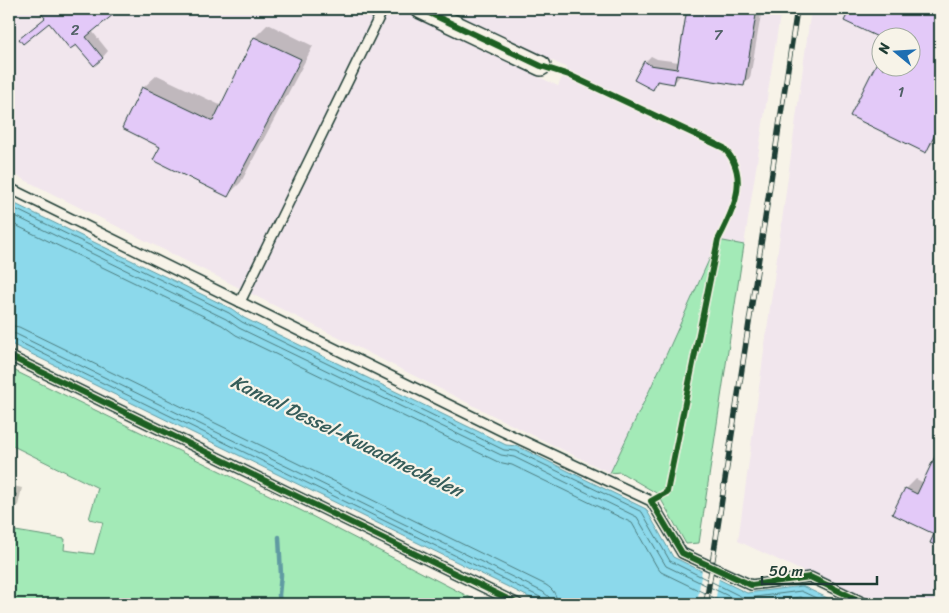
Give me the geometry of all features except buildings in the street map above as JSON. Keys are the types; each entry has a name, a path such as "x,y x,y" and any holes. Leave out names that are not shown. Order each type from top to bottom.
{"street":[{"path":"420,9 541,66"}],"lane":[{"path":"240,302 383,9"},
{"path":"9,188 502,431 651,501 682,553 751,585 810,577 866,604"},
{"path":"9,356 518,604"}],"shaded area":[{"path":"9,9 397,9 558,86 567,68 445,9 781,9 744,245 718,240 610,473 9,172"},
{"path":"811,9 940,9 940,604 873,604 738,541"}],"green space":[{"path":"718,240 744,245 699,543 686,544 658,494 620,472 610,473"},
{"path":"9,368 302,511 486,604 9,604 9,530 65,539 64,550 94,554 103,522 89,519 98,488 9,444"}],"water":[{"name":"Kanaal Dessel-Kwaadmechelen","path":"9,201 506,445 517,446 646,509 673,557 747,593 802,586 840,604 543,604 9,343"}],"pier":[{"path":"702,569 719,577 715,604 697,604"}],"waterway":[{"path":"279,537 280,604"}],"railway":[{"path":"706,604 797,9"}],"cycle path":[{"path":"421,9 541,66 569,75 724,148 729,154 737,171 738,181 735,201 718,240 667,492 651,501 682,553 751,585 810,577 866,604"},
{"path":"9,356 518,604"}]}
